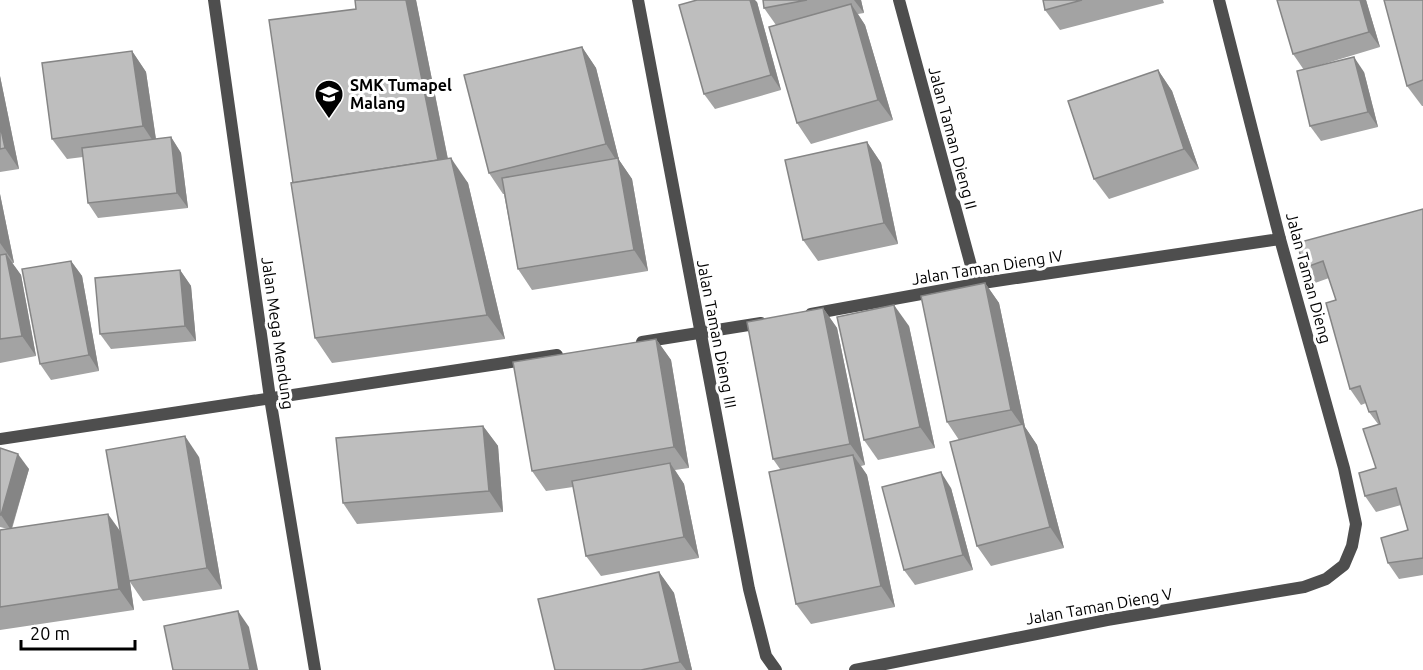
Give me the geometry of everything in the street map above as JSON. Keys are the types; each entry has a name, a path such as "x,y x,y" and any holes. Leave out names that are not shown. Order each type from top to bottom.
{"street":[{"name":"Jalan Mega Mendung","path":"214,0 270,398 315,670"},
{"name":"Jalan Taman Dieng III","path":"638,0 749,589 764,648 776,670"},
{"name":"Jalan Taman Dieng II","path":"899,0 976,284"},
{"name":"Jalan Taman Dieng","path":"1219,0 1280,239 1344,468 1356,524 1352,546 1344,565"},
{"name":"Jalan Taman Dieng IV","path":"803,315 976,284 1280,239"},
{"path":"630,344 769,321"},
{"path":"0,439 573,353"},
{"name":"Jalan Taman Dieng V","path":"855,670 1107,620 1304,587 1326,579 1344,565"}],"building":[{"path":"355,0 406,0 438,160 293,183 269,20 356,9"},
{"path":"697,0 750,0 771,75 704,94 679,5"},
{"path":"763,0 807,0 764,8"},
{"path":"1043,0 1082,0 1045,10"},
{"path":"1277,0 1360,0 1369,32 1293,54"},
{"path":"1384,0 1423,0 1423,80 1407,86"},
{"path":"851,4 878,100 797,123 769,27"},
{"path":"582,47 606,144 489,173 464,75"},
{"path":"132,51 143,126 52,139 42,63"},
{"path":"1354,57 1368,112 1310,126 1297,71"},
{"path":"1158,70 1184,149 1094,179 1068,101"},
{"path":"0,125 5,148 0,149"},
{"path":"171,137 177,193 88,203 82,148"},
{"path":"867,142 884,223 803,240 785,160"},
{"path":"451,158 487,315 315,338 291,183"},
{"path":"618,158 634,250 518,269 502,178"},
{"path":"1423,209 1423,558 1388,563 1381,538 1408,530 1396,488 1365,496 1359,473 1376,468 1363,429 1380,424 1376,411 1369,412 1360,386 1350,389 1326,303 1336,300 1323,261 1304,268 1297,243"},
{"path":"6,254 22,336 0,339 0,255"},
{"path":"71,261 89,355 40,364 22,269"},
{"path":"180,270 185,326 100,334 95,278"},
{"path":"985,283 1011,410 947,422 921,296"},
{"path":"894,305 920,427 864,440 837,317"},
{"path":"823,308 850,444 773,459 747,322"},
{"path":"656,339 674,447 532,471 513,362"},
{"path":"1023,424 1050,527 977,546 950,442"},
{"path":"483,426 489,491 343,503 336,438"},
{"path":"185,436 207,568 129,581 106,450"},
{"path":"0,448 18,454 1,515 0,515"},
{"path":"853,455 881,586 796,604 769,472"},
{"path":"670,463 684,537 586,556 572,481"},
{"path":"941,472 963,555 904,570 882,487"},
{"path":"108,514 119,589 0,607 0,530"},
{"path":"659,572 680,662 641,670 555,670 538,599"},
{"path":"238,611 250,670 173,670 164,626"}],"place":[{"name":"SMK Tumapel Malang","path":"329,120"}]}
